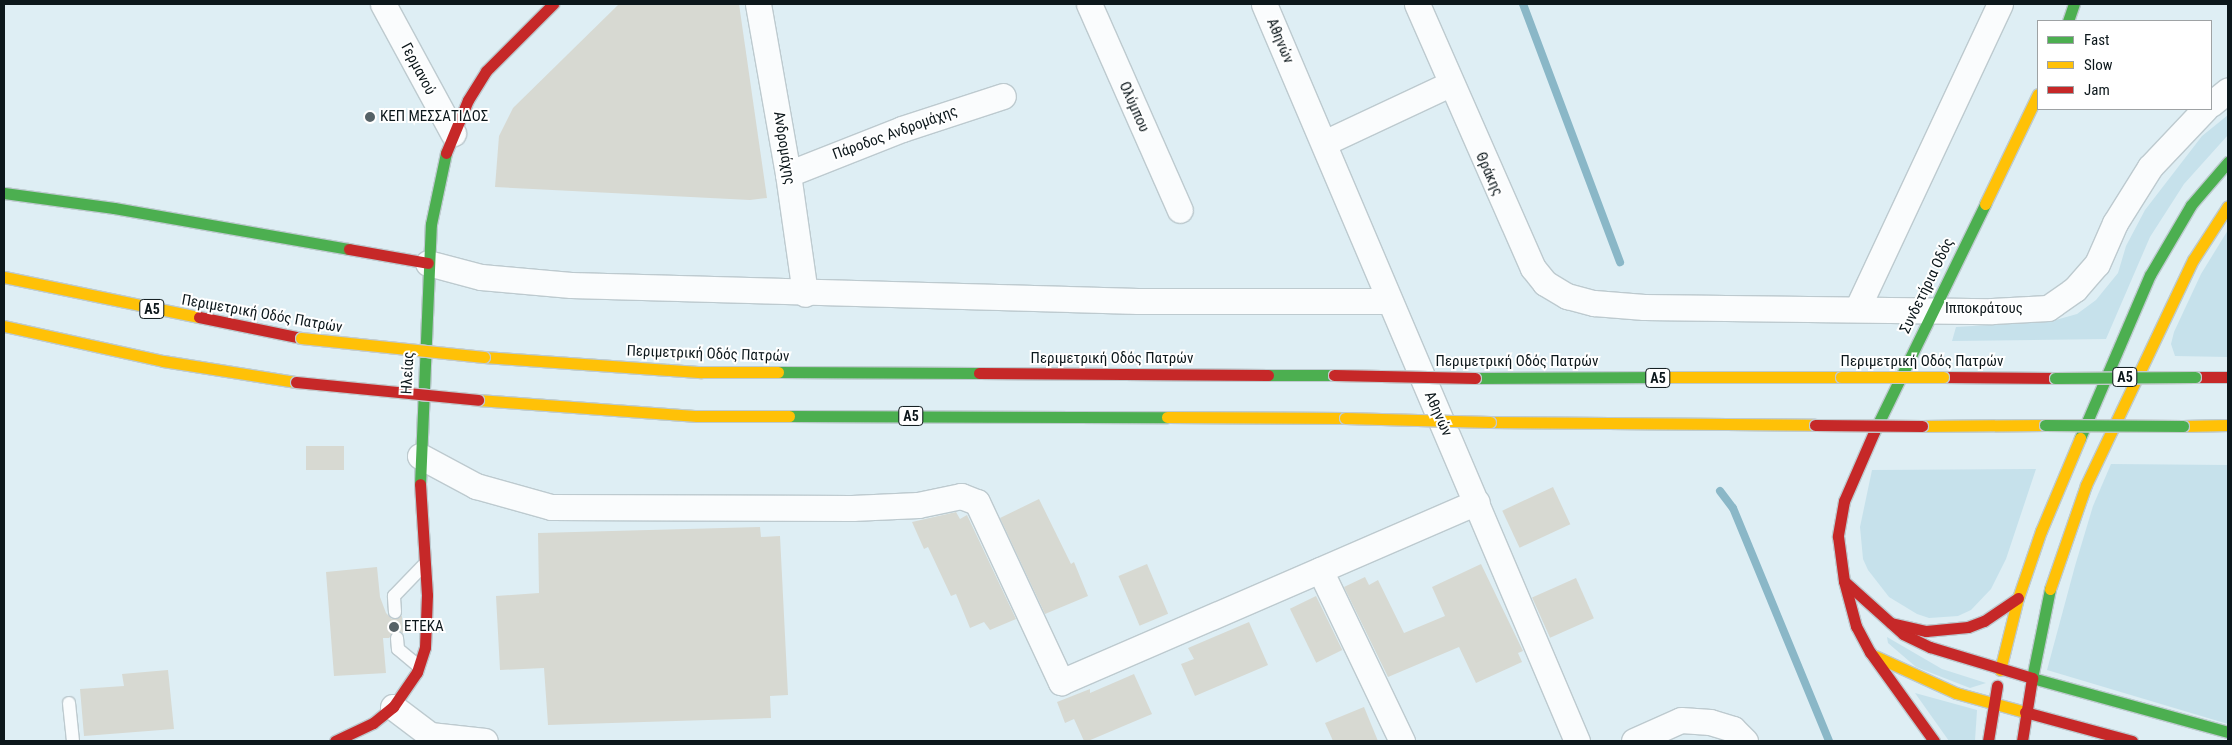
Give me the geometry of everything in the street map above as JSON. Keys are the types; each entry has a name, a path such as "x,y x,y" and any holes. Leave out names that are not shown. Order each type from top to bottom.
{"main road":[{"name":"Ηλείας","path":"335,741 373,724 393,707 418,666 425,647 427,620 420,456 428,263 436,188 453,133 468,100 486,71 553,4"},
{"path":"2068,20 2074,4"},
{"name":"Συνδετήρια Οδός","path":"1934,741 1870,652 1856,626 1844,580 1838,536 1844,501 1932,308 2037,96"},
{"path":"1988,741 2000,670 2018,598 2041,531 2150,275 2191,205 2228,162"},
{"path":"4,193 114,208 428,263"},
{"path":"2022,741 2025,712 2045,607 2068,530 2086,485 2193,260 2228,206"},
{"name":"Περιμετρική Οδός Πατρών","path":"4,277 301,338 484,357 701,372 1334,374 1475,378 2228,377"},
{"name":"Α5","path":"4,326 163,361 296,382 478,400 697,416 1345,418 1490,422 1922,426 2228,425"},
{"path":"1844,580 1903,634 1930,647 2000,670 2228,732"},
{"path":"1891,623 1934,631 1968,627 1984,621 2018,598"},
{"path":"1870,652 1916,676 1994,703 2132,741"}],"street":[{"name":"Γερμανού","path":"383,4 453,133"},
{"name":"Ανδρομάχης","path":"758,4 788,174 805,294"},
{"name":"Ολύμπου","path":"1089,4 1180,210"},
{"name":"Αθηνών","path":"1264,4 1577,741"},
{"name":"Θράκης","path":"1417,4 1450,84 1533,268 1545,283 1567,296 1602,304"},
{"path":"1857,309 2000,4"},
{"path":"1324,143 1450,84"},
{"path":"2212,103 2228,90"},
{"name":"Πάροδος Ανδρομάχης","path":"788,174 902,129 1003,96"},
{"name":"Ιπποκράτους","path":"1602,304 1857,309 1932,308 1992,311 2048,308 2074,289 2097,264 2115,223 2150,166 2204,110"},
{"path":"428,263 481,277 519,282 805,294 1138,301 1389,301"},
{"path":"420,456 476,486 551,507 860,508 918,505 962,496 977,502 1061,682 1477,502"},
{"path":"1320,570 1402,741"},
{"path":"393,707 430,735 485,741"},
{"path":"1634,741 1681,720 1710,722 1733,729 1745,741"}],"lane":[{"path":"395,612 394,596 425,564"},
{"path":"397,638 398,649 418,666"},
{"path":"69,703 73,741"}],"shaded area":[{"path":"2228,115 2228,135 2184,184 2150,237 2106,339 1952,341 1956,327 2052,321 2077,314 2096,300 2118,273 2126,246 2145,210 2202,136"},
{"path":"2228,230 2228,357 2175,356 2171,344 2174,332 2201,274"},
{"path":"2111,464 2228,465 2228,724 2047,670 2093,506"},
{"path":"2036,469 2006,559 1991,589 1971,610 1958,616 1929,618 1917,614 1889,597 1868,570 1863,559 1860,527 1872,470"},
{"path":"1887,637 1942,669 1986,683 1970,688 1916,667 1888,643"},
{"path":"1915,693 1977,710 1975,741 1949,741"}],"building":[{"path":"619,4 739,4 767,198 750,200 495,187 499,136 513,108"},
{"path":"306,446 344,446 344,470 306,470"},
{"path":"1553,487 1570,524 1520,548 1502,511"},
{"path":"1039,499 1071,564 1074,562 1088,596 1045,614 1000,518"},
{"path":"956,512 960,519 967,515 1016,619 990,630 984,622 970,628 956,594 951,596 928,547 924,549 912,522"},
{"path":"760,527 761,537 780,536 788,695 770,696 771,718 548,725 544,668 500,670 496,596 539,593 538,533"},
{"path":"1147,564 1168,614 1140,626 1118,576"},
{"path":"1481,564 1523,651 1518,653 1522,662 1476,683 1459,647 1388,677 1344,587 1365,577 1369,585 1378,580 1404,633 1445,616 1432,587"},
{"path":"377,567 380,597 386,613 392,619 402,616 403,633 396,630 389,638 383,638 386,673 334,676 326,572"},
{"path":"1576,578 1594,618 1550,638 1532,598"},
{"path":"1316,596 1342,650 1316,663 1290,609"},
{"path":"1249,622 1268,665 1195,696 1181,664 1194,659 1188,648"},
{"path":"168,670 174,729 84,736 80,689 124,686 122,674"},
{"path":"1134,674 1152,714 1088,741 1084,741 1074,719 1065,723 1057,702 1090,689 1090,693"},
{"path":"1364,707 1378,741 1333,741 1325,723"}],"waterway":[{"path":"1523,4 1620,262"},
{"path":"1720,491 1733,508 1829,741"}],"traffic: fast":[{"path":"2068,20 2074,4"},
{"path":"420,484 431,224 446,153"},
{"path":"2080,438 2150,275 2191,205 2228,162"},
{"path":"4,193 114,208 349,249"},
{"path":"1874,432 1985,204"},
{"path":"778,372 979,373"},
{"path":"1268,375 1334,375"},
{"path":"1475,378 1667,377"},
{"path":"2055,378 2195,377"},
{"path":"789,416 1167,417"},
{"path":"2045,425 2183,426"},
{"path":"2050,589 2032,678 2228,732"}],"traffic: slow":[{"path":"1985,204 2037,96"},
{"path":"2050,589 2086,485 2193,260 2228,206"},
{"path":"4,277 199,317"},
{"path":"4,326 163,361 296,382"},
{"path":"301,338 484,357"},
{"path":"484,357 701,372 778,372"},
{"path":"1667,377 1841,377"},
{"path":"1841,377 1943,377"},
{"path":"478,400 697,416 789,416"},
{"path":"1167,417 1345,418"},
{"path":"1345,418 1490,422"},
{"path":"1490,422 1815,425"},
{"path":"1922,426 2045,425"},
{"path":"2183,426 2228,425"},
{"path":"2000,670 2018,598 2041,531 2080,438"},
{"path":"1875,656 1956,693 2025,712"}],"traffic: jam":[{"path":"446,153 468,100 486,71 553,4"},
{"path":"349,249 428,263"},
{"path":"199,317 301,338"},
{"path":"979,373 1268,375"},
{"path":"1334,375 1475,378"},
{"path":"1943,377 2055,378"},
{"path":"2195,377 2228,377"},
{"path":"296,382 478,400"},
{"path":"1815,425 1922,426"},
{"path":"1874,432 1844,501 1838,536 1844,581 1856,626 1870,652 1934,741"},
{"path":"335,741 373,723 393,707 417,672 425,647 427,595 420,484"},
{"path":"1844,581 1903,634 1930,647 2032,678 2022,741"},
{"path":"1891,623 1926,631 1968,627 1984,621 2018,598"},
{"path":"1988,741 1997,686"},
{"path":"2025,712 2132,741"}],"place":[{"name":"ΚΕΠ ΜΕΣΣΑΤΙΔΟΣ","path":"370,117"},
{"name":"ΕΤΕΚΑ","path":"394,627"}]}
